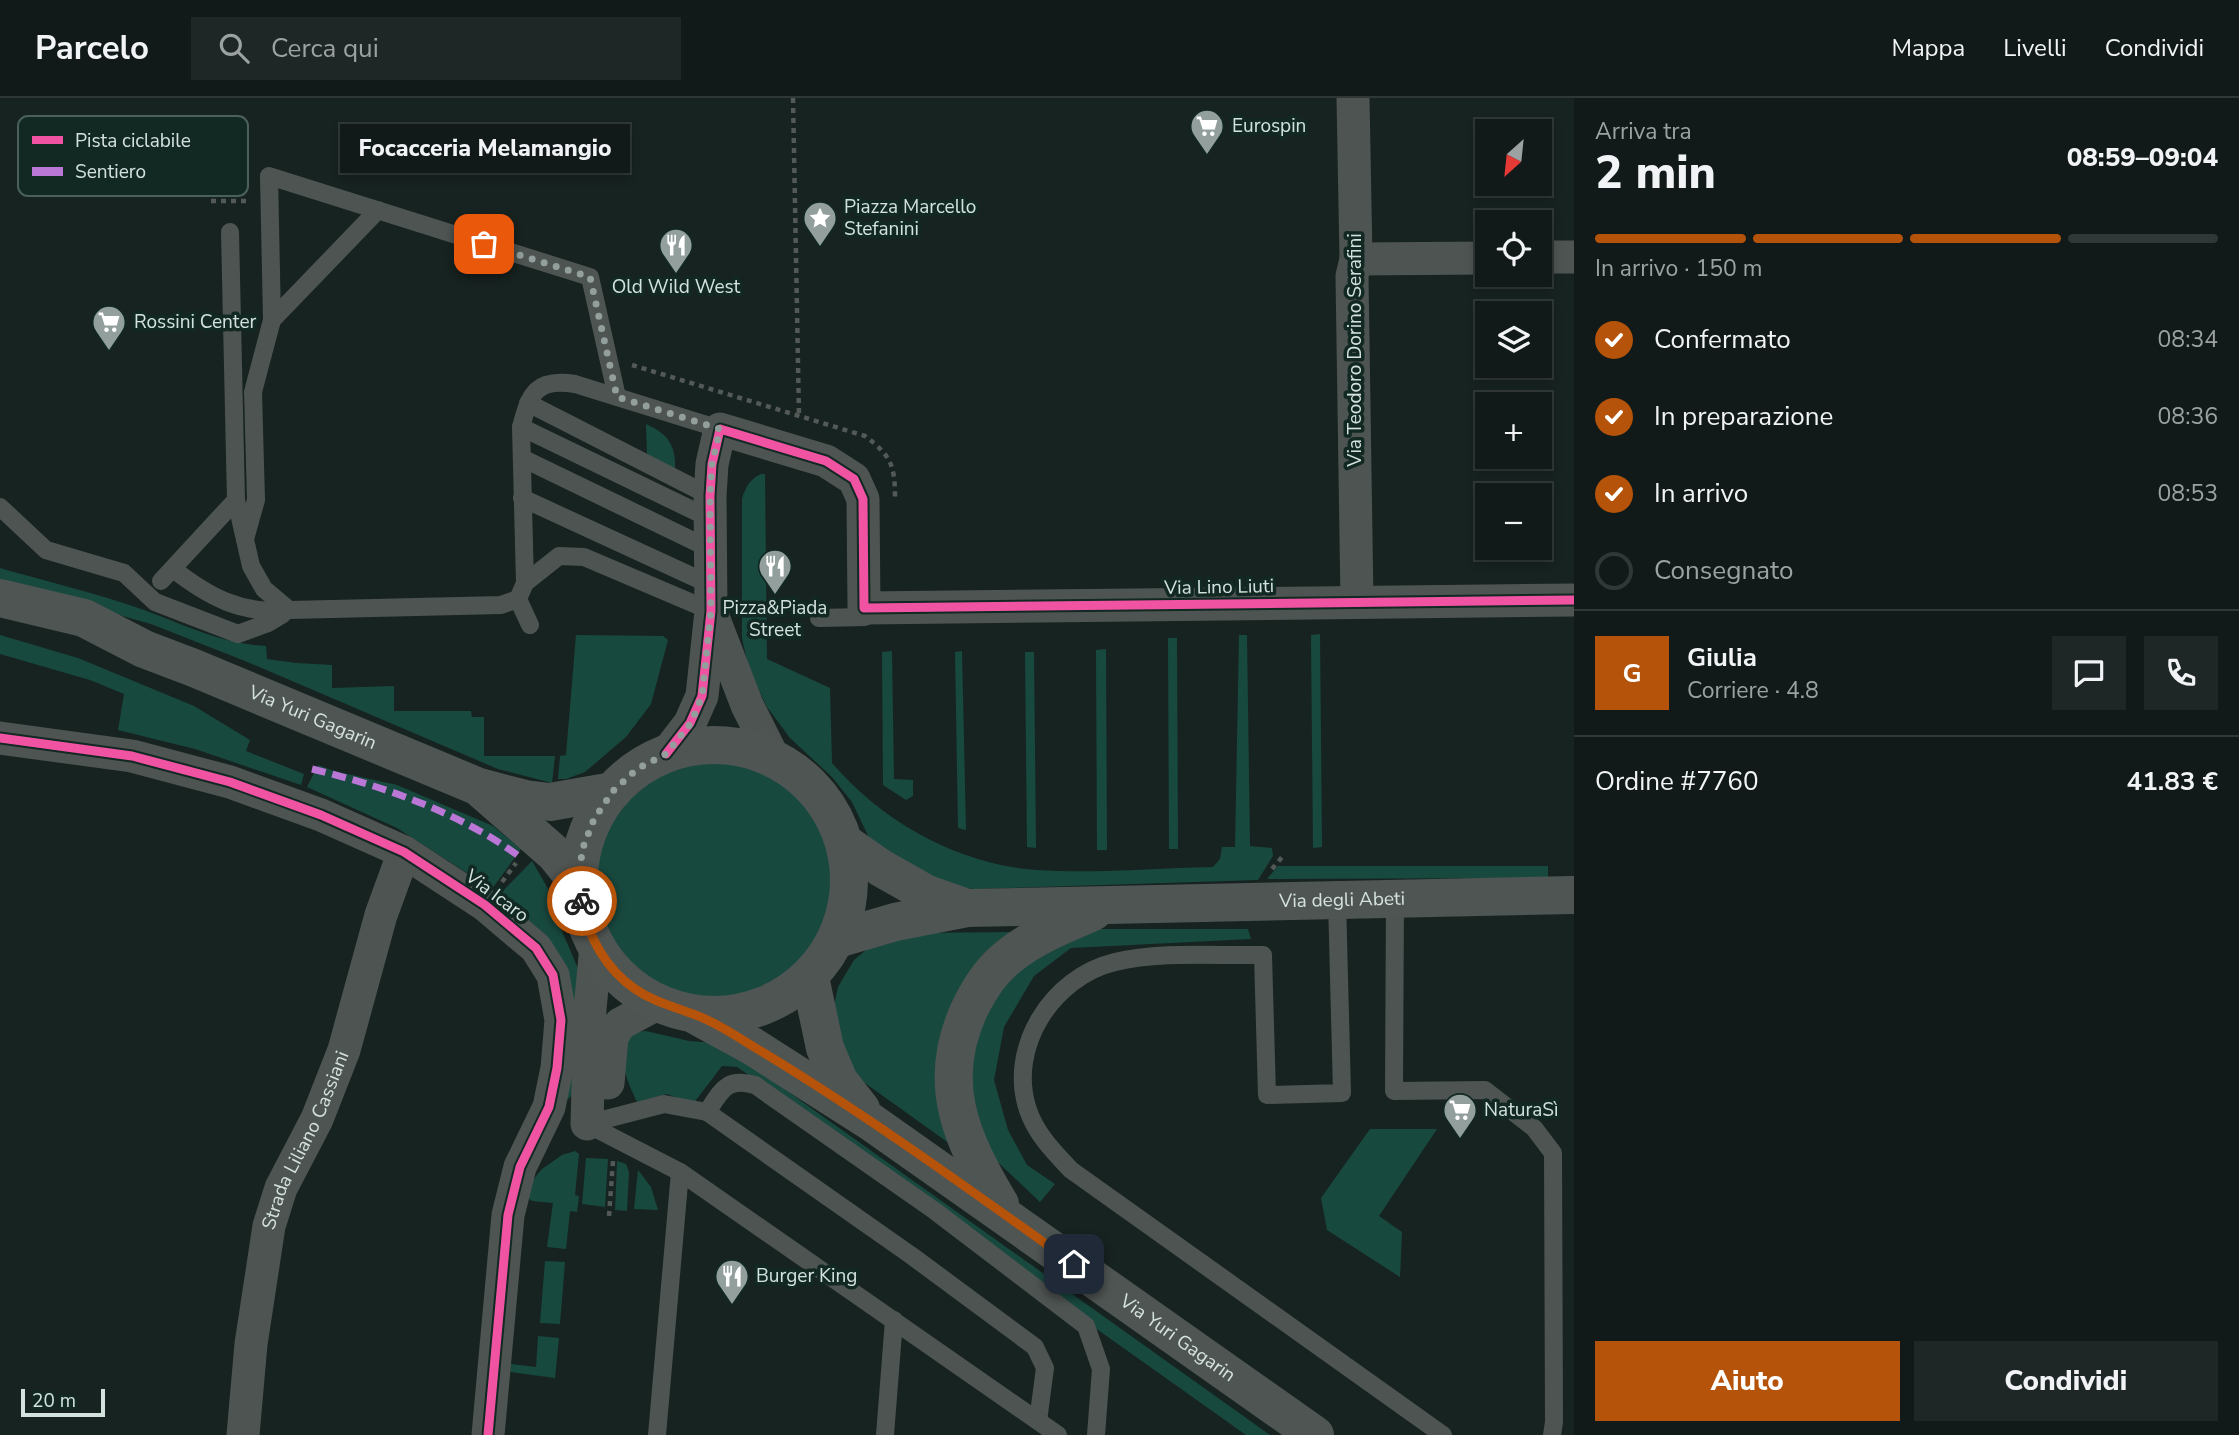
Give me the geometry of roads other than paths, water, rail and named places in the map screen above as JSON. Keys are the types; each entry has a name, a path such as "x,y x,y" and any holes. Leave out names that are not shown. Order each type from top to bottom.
{"main road":[{"name":"Via Yuri Gagarin","path":"0,598 84,618 144,649 479,787 525,799 550,802 613,791"},
{"name":"Via Yuri Gagarin","path":"0,623 144,649"},
{"name":"Via Yuri Gagarin","path":"676,1009 736,1014 776,1001 810,977 837,939 847,908 850,875 845,843 829,809 805,780 774,759 739,747 702,746 666,754 637,769 613,791 594,819 582,850 579,884 584,916 596,946 613,970 634,989 752,1046 871,1122 1315,1435"},
{"name":"Via Yuri Gagarin","path":"479,787 555,854 579,884"},
{"name":"Via degli Abeti","path":"845,843 927,894 967,908"},
{"name":"Via degli Abeti","path":"837,939 895,922 967,908 1574,895"},
{"name":"Via degli Abeti","path":"1008,1217 975,1161 958,1117 952,1073 962,1025 983,982 1012,953 1048,932 1111,905"},
{"name":"Via Yuri Gagarin","path":"810,977 825,1048 839,1081 871,1122"}],"street":[{"name":"Via Teodoro Dorino Serafini","path":"1353,98 1356,259 1352,276 1357,602"},
{"path":"1552,257 1574,257"},
{"path":"1356,259 1475,258"},
{"path":"666,754 691,723 702,696 711,598 712,464 720,429 826,461 854,479 863,499 864,613"},
{"path":"711,598 747,705 774,759"},
{"name":"Via Lino Liuti","path":"864,613 1574,600"},
{"name":"Via Icaro","path":"0,738 132,756 230,782 321,815 404,852 485,905 536,948 553,975 561,1020 557,1068 549,1107 520,1167 508,1215 488,1435"},
{"name":"Strada Liliano Cassiani","path":"243,1435 251,1344 269,1226 281,1188 317,1119 344,1050 382,915 404,852"},
{"path":"587,1124 590,1009 596,946"},
{"path":"536,1135 587,1124 607,1094 612,1037 620,1024 628,1018 676,1009"}],"lane":[{"path":"245,539 256,500 253,392 272,320 269,176 590,277 617,397"},
{"path":"272,320 378,210"},
{"path":"230,232 236,500 251,566 264,589 289,610"},
{"path":"530,625 521,591 521,427 528,403 537,388 554,381 575,384 720,429"},
{"path":"528,403 710,521"},
{"path":"521,427 710,521"},
{"path":"522,458 710,521"},
{"path":"522,498 711,598"},
{"path":"236,500 167,575 244,609 266,612 500,605 521,591 559,556 584,557 711,598"},
{"path":"0,507 46,550 124,573 155,602 238,634 268,624 289,610"},
{"path":"433,607 433,625"},
{"path":"819,618 864,613"},
{"path":"1395,898 1394,1091 1485,1090 1534,1128 1553,1153 1552,1435"},
{"path":"1337,900 1342,1093 1267,1094 1263,955 1150,957 1113,962 1081,975 1057,994 1040,1017 1028,1046 1023,1078 1028,1110 1045,1142 1071,1170 1443,1435"},
{"path":"707,1112 724,1087 739,1081 755,1085 935,1211 1086,1326 1101,1369 1096,1435"},
{"path":"587,1124 664,1104 707,1112 912,1255 1035,1347 1045,1368 1038,1421"},
{"path":"587,1124 680,1172 1058,1435"},
{"path":"657,1435 680,1172"},
{"path":"885,1435 894,1320"}],"place":[{"name":"Eurospin","path":"1207,156"},
{"name":"Focacceria Melamangio","path":"484,244"},
{"name":"Piazza Marcello Stefanini","path":"820,248"},
{"name":"Old Wild West","path":"676,275"},
{"name":"Rossini Center","path":"109,352"},
{"name":"Pizza&Piada Street","path":"775,596"},
{"name":"NaturaSì","path":"1460,1140"},
{"name":"Burger King","path":"732,1306"}]}
